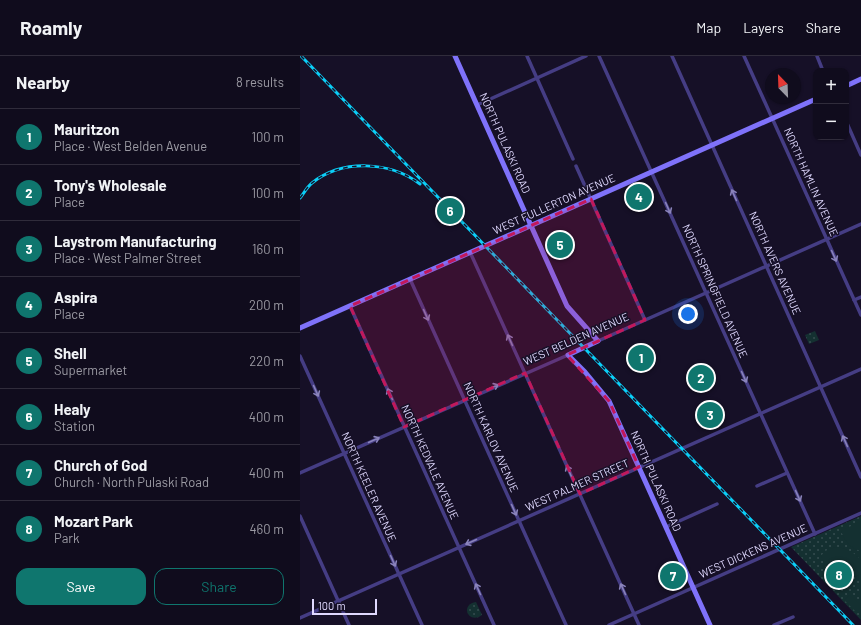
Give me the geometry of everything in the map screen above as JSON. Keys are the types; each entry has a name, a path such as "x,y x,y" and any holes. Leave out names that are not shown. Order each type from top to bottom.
{"main road":[{"name":"NORTH PULASKI ROAD","path":"455,56 568,306 598,341"},
{"path":"849,85 861,79"},
{"name":"WEST FULLERTON AVENUE","path":"300,328 813,100"},
{"name":"WEST BELDEN AVENUE","path":"568,355 598,341"},
{"name":"NORTH PULASKI ROAD","path":"568,355 585,372 608,401 710,625"}],"street":[{"path":"527,56 573,159"},
{"path":"477,104 586,56"},
{"name":"NORTH SPRINGFIELD AVENUE","path":"599,56 815,534"},
{"name":"NORTH AVERS AVENUE","path":"672,56 861,477"},
{"name":"NORTH HAMLIN AVENUE","path":"744,56 861,315"},
{"path":"816,56 822,68"},
{"path":"849,129 861,155"},
{"path":"576,166 645,320"},
{"name":"WEST BELDEN AVENUE","path":"598,341 861,224"},
{"path":"470,252 639,625"},
{"name":"NORTH KARLOV AVENUE","path":"410,279 566,625"},
{"path":"854,300 861,297"},
{"name":"NORTH KEDVALE AVENUE","path":"350,306 494,625"},
{"name":"WEST BELDEN AVENUE","path":"300,473 568,355"},
{"name":"NORTH KEELER AVENUE","path":"300,356 422,625"},
{"name":"WEST PALMER STREET","path":"300,618 861,369"},
{"path":"757,486 787,473"},
{"path":"666,527 717,504"},
{"name":"WEST DICKENS AVENUE","path":"609,625 861,513"},
{"path":"300,516 349,625"},
{"path":"774,625 793,617"}],"highlighted area":[{"path":"591,199 645,320 567,355 609,401 639,467 580,494 525,373 404,427 350,306"}],"green space":[{"path":"815,331 819,340 809,344 805,335"},
{"path":"861,516 861,620 791,547"},
{"path":"861,521 861,551 848,544 841,531"},
{"path":"838,547 850,551 861,560 861,574 838,585 833,584 821,556 824,552"},
{"path":"850,595 861,606 856,612 844,600"},
{"path":"476,602 482,615 473,618 467,610 471,604"}],"railway":[{"path":"301,56 853,625"},
{"path":"300,198 312,183 324,175 351,167 381,167 408,176 420,184"}],"place":[{"name":"Aspira","path":"639,197"},
{"name":"Healy","path":"450,211"},
{"name":"Shell","path":"560,245"},
{"name":"Mauritzon","path":"641,358"},
{"name":"Tony's Wholesale","path":"701,378"},
{"name":"Laystrom Manufacturing","path":"710,415"},
{"name":"Mozart Park","path":"839,575"},
{"name":"Church of God","path":"673,576"}]}
